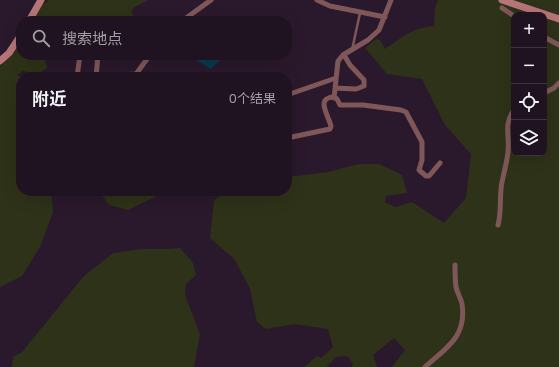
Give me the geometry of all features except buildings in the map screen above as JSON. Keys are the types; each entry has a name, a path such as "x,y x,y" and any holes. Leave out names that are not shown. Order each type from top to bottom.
{"street":[{"path":"32,16 42,0"},
{"path":"197,0 201,7"},
{"path":"189,16 211,0"},
{"path":"317,0 330,6 385,17"},
{"path":"334,98 338,61 344,55 368,40 379,30 390,0"},
{"path":"502,0 559,19"},
{"path":"502,8 511,14"},
{"path":"547,39 559,45"},
{"path":"0,61 9,53 16,42"},
{"path":"335,88 356,89 364,86 364,80 350,65 344,55"},
{"path":"78,72 80,60"},
{"path":"96,72 98,60"},
{"path":"140,72 147,60"},
{"path":"292,93 336,78"},
{"path":"547,92 559,83"},
{"path":"292,137 330,129 331,126 324,104 327,98 334,98 337,99 340,105 363,105 406,112 422,142 422,160 419,170 426,176 429,176 440,163"},
{"path":"498,225 501,216 500,199 502,182 509,151 507,124 511,114"},
{"path":"425,367 454,341 460,332 463,315 462,302 456,288 455,265"}],"lane":[{"path":"352,50 360,13"}],"green space":[{"path":"49,0 148,0 131,11 134,16 35,16 42,5"},
{"path":"438,0 559,0 559,367 392,367 405,350 394,338 373,355 377,367 352,367 353,364 347,356 336,357 327,367 304,367 317,356 321,358 333,347 328,329 294,324 266,329 257,322 250,289 235,260 210,238 214,200 220,196 292,196 292,176 328,172 358,164 379,164 402,175 407,193 386,196 385,202 395,207 412,202 444,223 466,198 471,154 445,125 422,79 387,74 365,48 376,39 380,40 385,49 413,31 434,26 435,8"},
{"path":"16,50 16,60 45,60 47,68 41,72 16,72 16,196 51,196 53,212 40,247 22,276 0,287 0,66"},
{"path":"103,196 157,196 128,210 109,205"},
{"path":"180,248 193,263 196,275 186,284 185,295 200,334 194,367 12,367 13,357 22,352 83,277 113,253 141,249"}],"water":[{"path":"196,60 220,60 211,69"}]}
